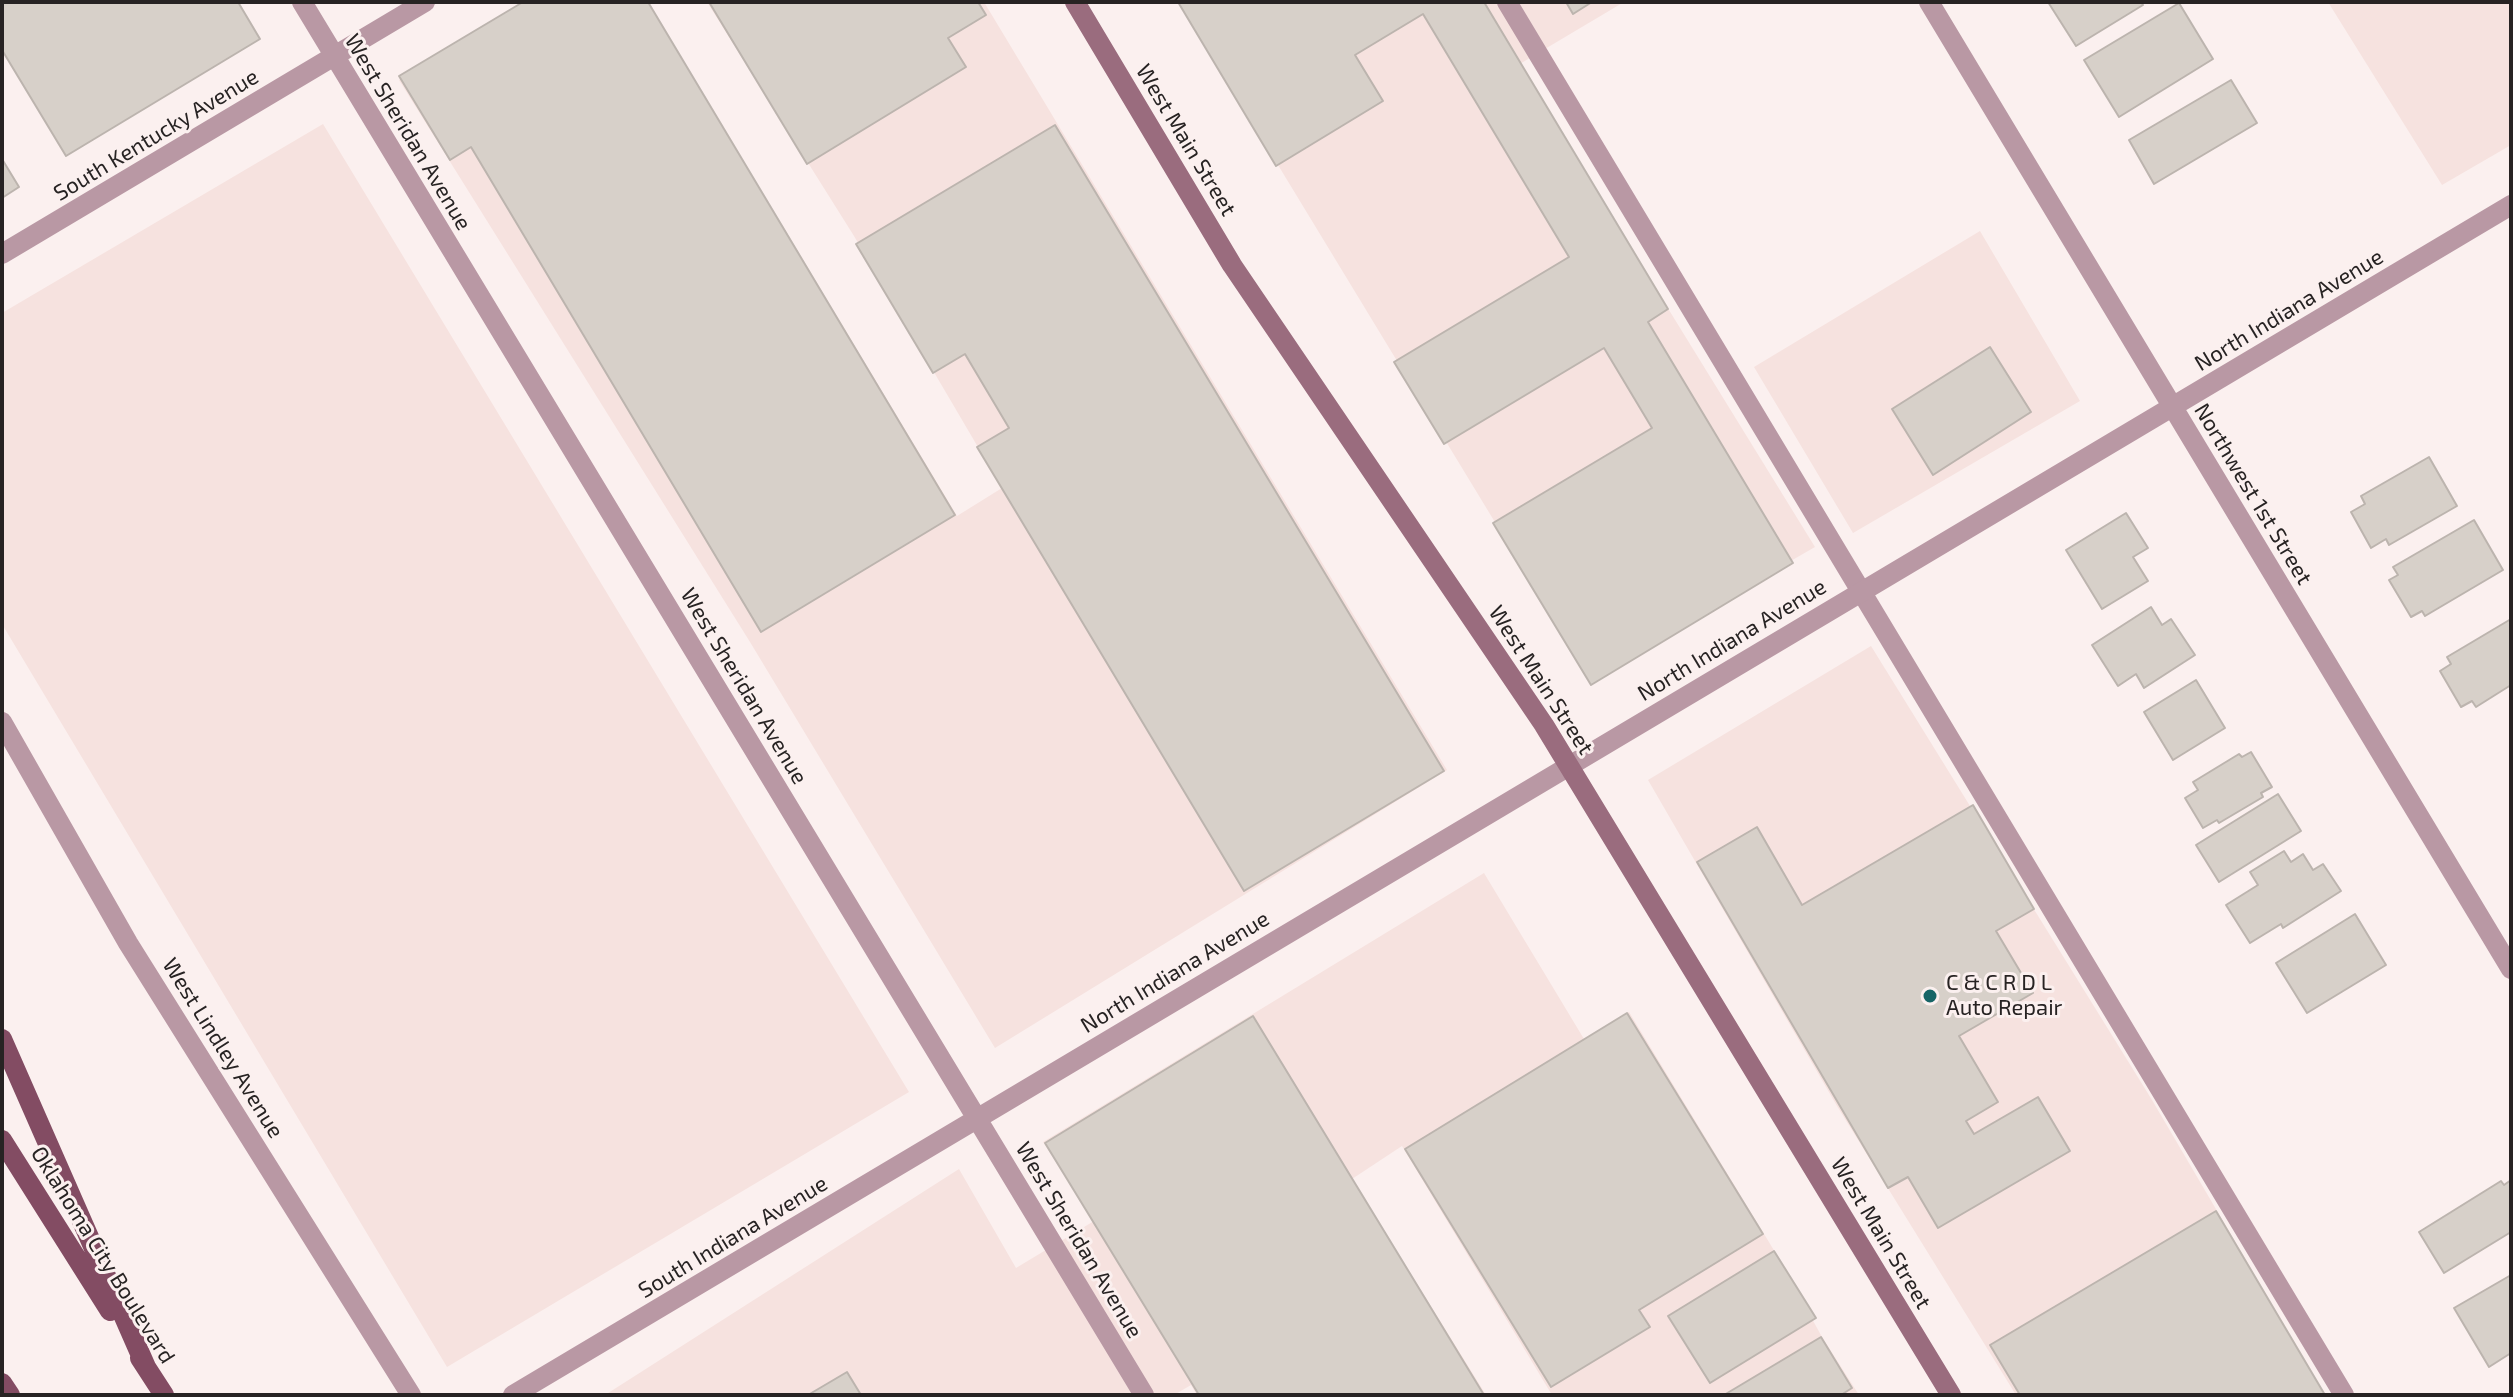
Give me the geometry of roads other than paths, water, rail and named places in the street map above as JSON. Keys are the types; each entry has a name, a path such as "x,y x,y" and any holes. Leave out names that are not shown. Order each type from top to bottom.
{"main road":[{"name":"West Main Street","path":"1075,2 1232,265 1569,764 1951,1395"},
{"path":"2,1039 146,1367"},
{"name":"Oklahoma City Boulevard","path":"2,1140 164,1395"},
{"path":"2,1383 10,1395"}],"street":[{"name":"West Sheridan Avenue","path":"302,2 1144,1395"},
{"name":"South Kentucky Avenue","path":"2,254 425,2"},
{"path":"1507,2 2344,1395"},
{"name":"Northwest 1st Street","path":"1929,2 2511,969"},
{"name":"North Indiana Avenue","path":"978,1120 1569,764 2511,205"},
{"name":"West Lindley Avenue","path":"2,722 128,943 411,1395"},
{"name":"South Indiana Avenue","path":"513,1395 978,1120"}],"place":[{"name":"C & C R D L Auto Repair","path":"1930,996"}]}
